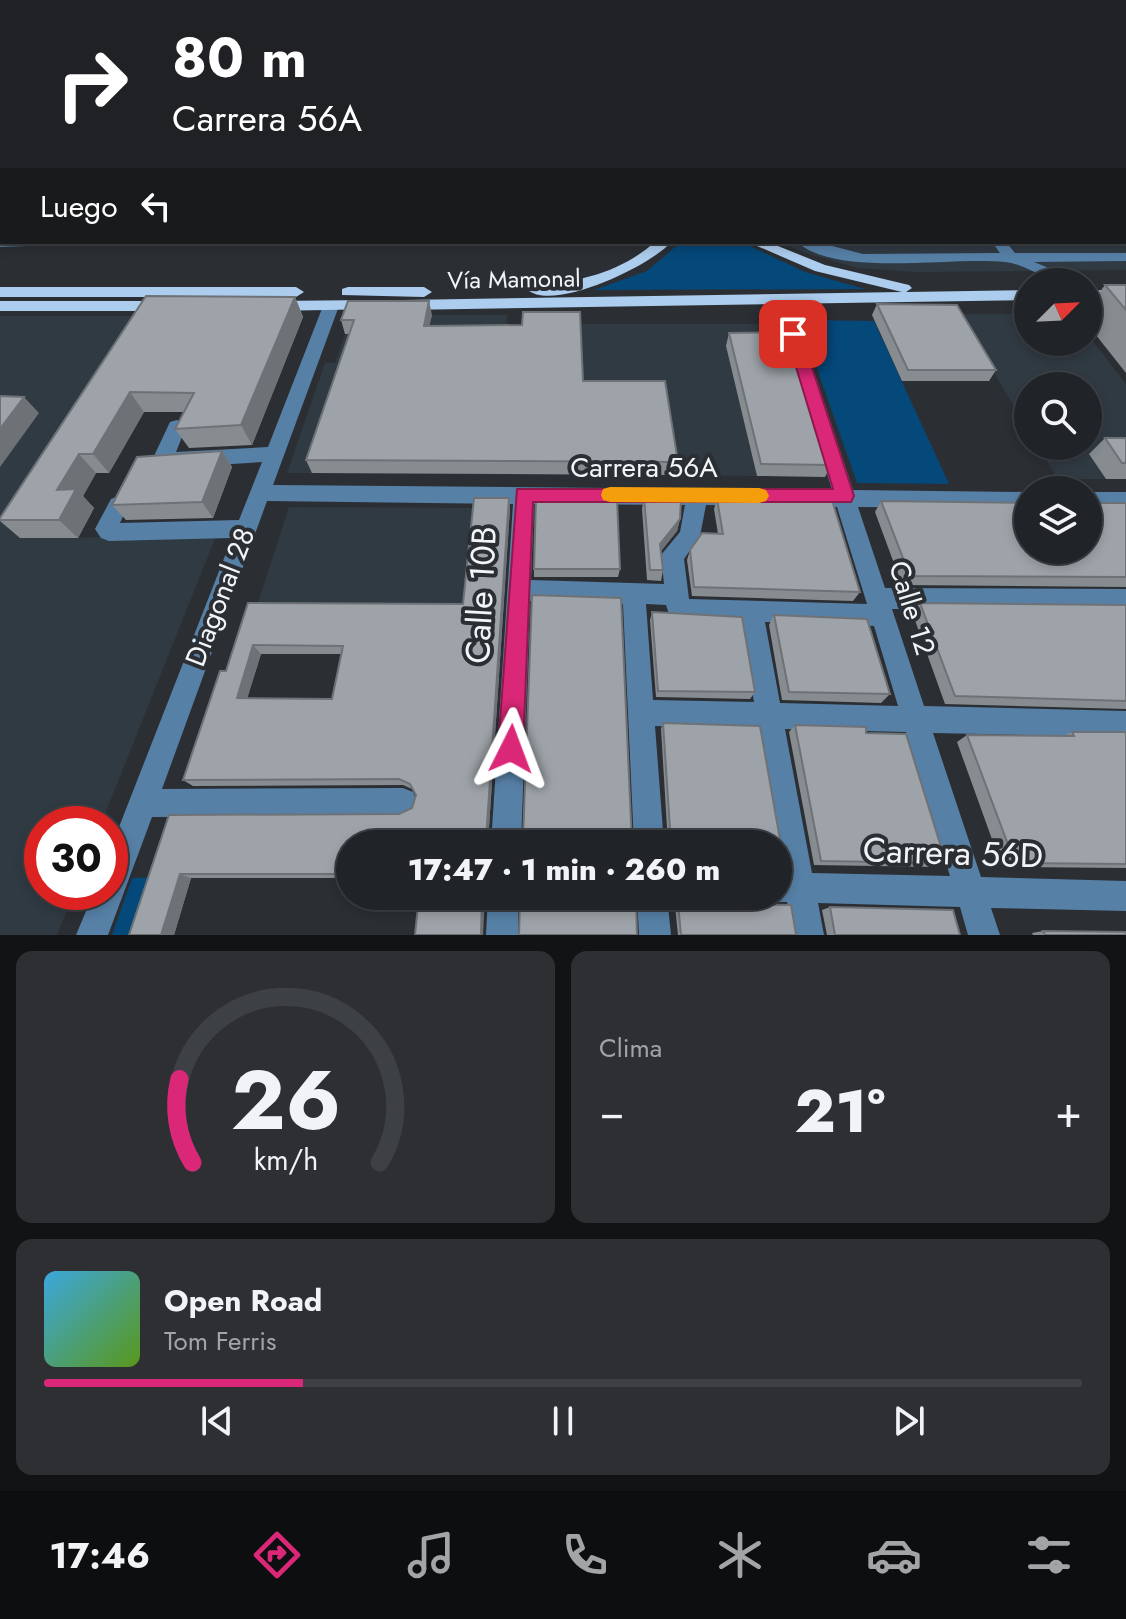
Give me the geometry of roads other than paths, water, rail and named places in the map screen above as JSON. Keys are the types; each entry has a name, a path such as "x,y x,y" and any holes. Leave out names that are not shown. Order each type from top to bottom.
{"main road":[{"name":"Vía Mamonal","path":"0,292 561,289 616,274 638,263 662,244"},
{"path":"760,244 820,268 880,283 974,294"},
{"name":"Vía Mamonal","path":"0,306 331,306 1014,295"},
{"path":"1102,295 1126,296"}],"street":[{"path":"811,244 863,258 1126,257"},
{"path":"1000,244 1011,258 1036,268"},
{"name":"Calle 12","path":"782,299 984,935"},
{"name":"Diagonal 28","path":"128,840 331,306"},
{"path":"177,427 164,456 167,460 275,454"},
{"name":"Carrera 56A","path":"260,493 1014,500"},
{"name":"Calle 10B","path":"507,830 524,495"},
{"path":"695,495 696,513 692,533 672,555 678,609 751,611 1126,600"},
{"path":"1102,500 1126,500"},
{"path":"118,505 106,529 109,532 246,529"},
{"path":"519,590 677,595"},
{"path":"634,593 648,830"},
{"path":"751,611 771,717 783,830"},
{"path":"641,713 1126,724"},
{"path":"142,803 403,802"},
{"name":"Carrera 56D","path":"792,887 1126,896"},
{"path":"792,895 808,935"},
{"name":"Diagonal 28","path":"92,935 101,910"},
{"path":"502,935 503,910"},
{"path":"653,910 655,935"}]}
